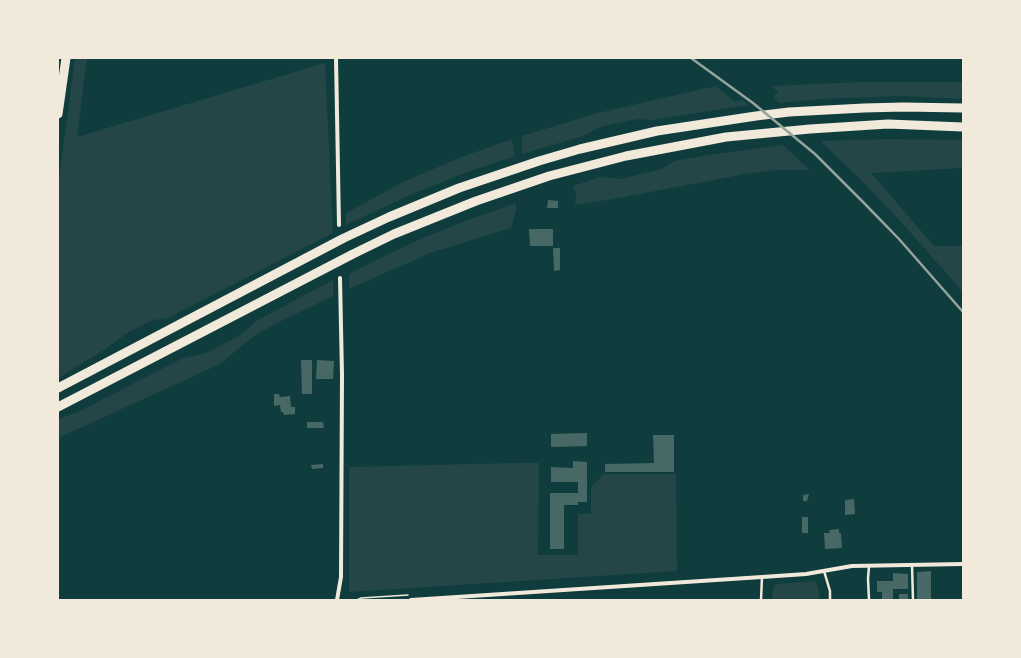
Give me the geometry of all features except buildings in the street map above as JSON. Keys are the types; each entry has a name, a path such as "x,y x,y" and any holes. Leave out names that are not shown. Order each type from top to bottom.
{"highway":[{"path":"58,114 66,58"},
{"path":"58,388 344,238 439,196 539,161 587,147 657,131 756,116 789,112 903,107 963,108"},
{"path":"58,407 353,254 421,222 549,176 662,148 726,137 810,129 888,124 963,127"}],"street":[{"path":"336,58 339,225"},
{"path":"337,600 341,577 342,376 340,278"},
{"path":"411,600 762,577 824,571 852,566 963,564"}],"lane":[{"path":"912,565 912,600"},
{"path":"869,566 869,600"},
{"path":"824,571 830,591 830,600"},
{"path":"761,600 762,577"}],"shaded area":[{"path":"75,58 87,58 77,137 325,63 333,233 168,318 153,320 127,333 100,353 75,367 58,379 58,185"},
{"path":"861,82 963,82 963,99 902,96 821,99 779,103 774,97 778,92 772,86"},
{"path":"716,86 734,101 743,100 748,105 653,120 638,119 600,127 583,136 522,154 522,136 598,113"},
{"path":"512,139 515,156 467,172 412,194 346,225 346,213 405,181 462,157"},
{"path":"892,139 963,140 963,168 871,173 934,246 963,246 963,292 901,222 860,179 820,141"},
{"path":"783,145 810,170 776,170 745,174 575,205 576,194 573,186 601,177 620,179 662,169 674,161"},
{"path":"516,203 516,210 511,228 430,253 349,289 349,274 378,259 423,238"},
{"path":"333,280 333,296 277,323 254,336 220,364 58,438 58,419 80,411 183,358 206,353 241,335 256,321"},
{"path":"539,463 538,555 578,555 578,514 591,514 591,487 604,474 676,474 677,571 349,592 349,467"},
{"path":"815,581 818,587 820,600 772,600 773,590 776,584"}],"railway":[{"path":"691,58 753,103 815,154 899,239 963,312"}]}
